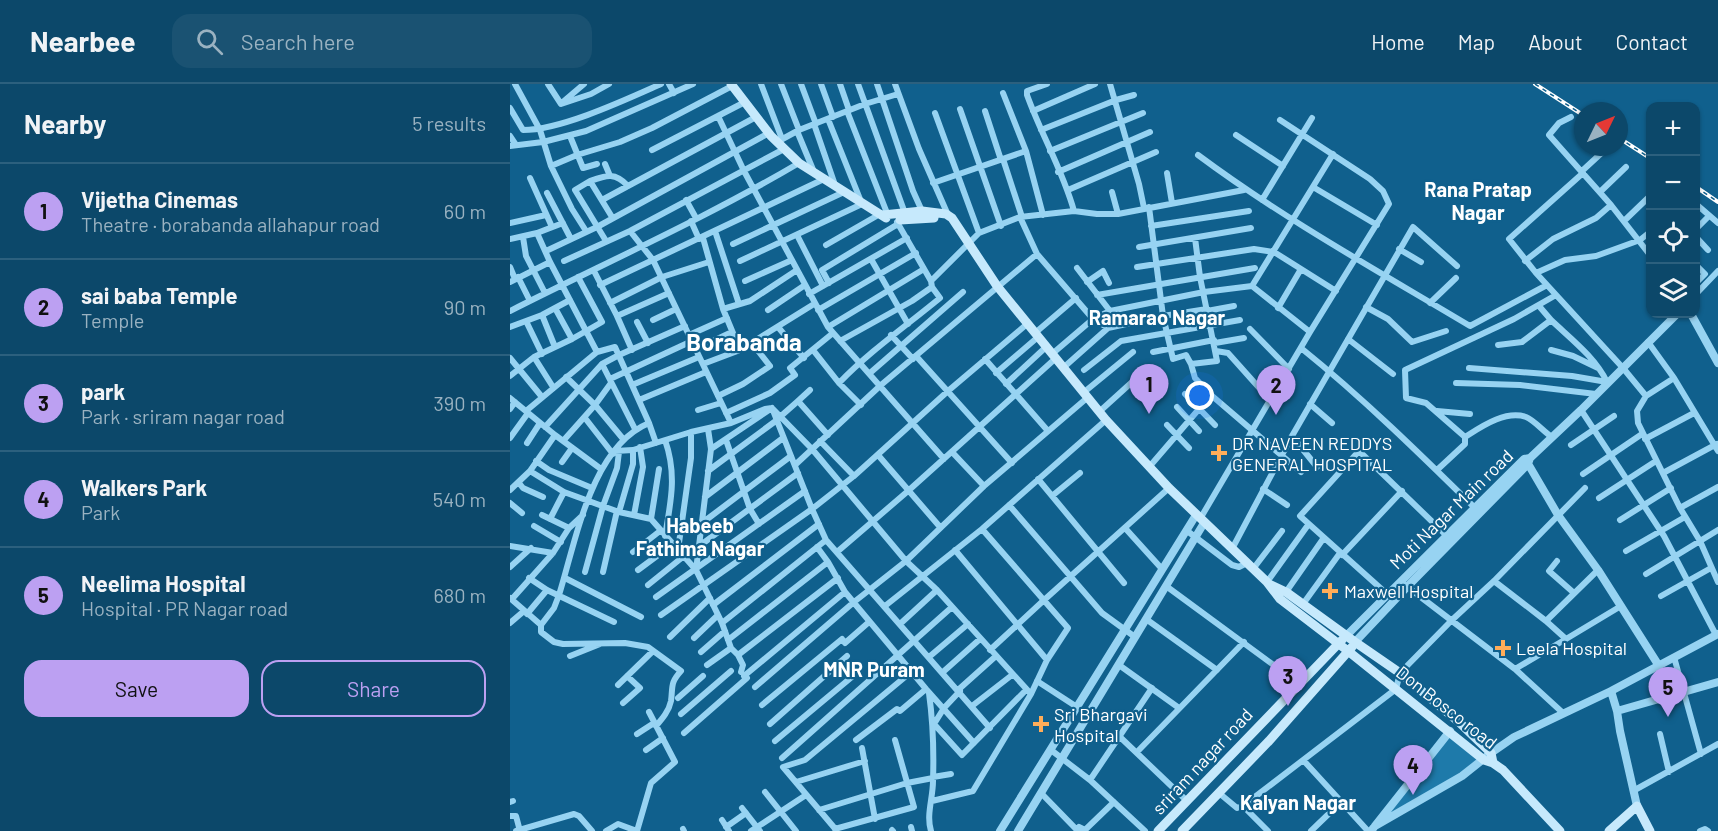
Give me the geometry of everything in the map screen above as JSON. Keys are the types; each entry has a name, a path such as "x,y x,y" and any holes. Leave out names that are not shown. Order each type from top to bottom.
{"main road":[{"path":"732,85 769,133 800,163 862,204 901,219 941,218 956,224"},
{"path":"901,219 922,211 948,215 969,242 997,286 1027,324 1106,420 1169,488 1267,582 1280,599 1352,646"},
{"path":"1267,582 1303,604 1342,640"},
{"name":"sriram nagar road","path":"1158,831 1298,683 1342,640"},
{"name":"sriram nagar road","path":"1182,831 1269,741 1352,646"},
{"name":"Don Bosco road","path":"1352,646 1400,673 1459,722 1489,758"},
{"name":"Don Bosco road","path":"1352,646 1396,689 1489,758"},
{"path":"1489,758 1508,774 1560,831"},
{"path":"1609,831 1637,806 1650,831"}],"street":[{"path":"515,84 540,130 551,166 586,231"},
{"path":"548,84 561,104"},
{"path":"561,104 584,84"},
{"path":"561,104 591,94 609,84"},
{"path":"510,108 523,130 540,130 661,84"},
{"path":"669,84 674,93"},
{"path":"510,136 513,145 570,136 693,84"},
{"path":"761,84 781,143"},
{"path":"781,84 814,172"},
{"path":"801,84 835,185"},
{"path":"740,261 862,204 830,118 821,84"},
{"path":"825,245 883,214 840,84"},
{"path":"839,383 891,335 940,298 907,238 858,84"},
{"path":"877,84 913,191 922,211"},
{"path":"895,84 933,183 948,215"},
{"path":"1047,84 1027,91 1058,172 1068,190 1074,211"},
{"path":"1033,111 1095,84"},
{"path":"1110,84 1113,101 1147,207 1163,316 1173,359 1186,355 1195,378 1211,395 1301,472"},
{"path":"551,166 577,155 620,142 652,128 732,85"},
{"path":"1003,93 1026,151 1043,215"},
{"path":"564,261 630,231 744,171 798,130 898,94"},
{"path":"1041,130 1134,95"},
{"path":"652,150 745,102"},
{"path":"960,109 1001,226"},
{"path":"985,111 1022,217 1020,218 1037,254 1093,318 1108,328"},
{"path":"935,113 979,232"},
{"path":"1050,151 1143,113"},
{"path":"718,116 744,171 814,304 831,330 944,459"},
{"path":"602,200 756,117"},
{"path":"1571,117 1559,123 1549,135 1583,172 1646,249"},
{"path":"1262,200 1312,118"},
{"path":"1018,831 1195,538 1200,519 1310,332 1389,204 1383,191 1333,154 1280,120"},
{"path":"1058,172 1150,132"},
{"path":"546,251 597,227 769,133"},
{"path":"1236,135 1283,166"},
{"path":"570,136 583,168 597,164"},
{"path":"933,183 1026,151"},
{"path":"1068,190 1156,152"},
{"path":"1252,286 1333,154"},
{"path":"1198,155 1244,190 1470,326 1547,285"},
{"path":"1599,156 1509,239 1525,261 1646,396"},
{"path":"510,311 643,246 800,163"},
{"path":"605,164 610,176"},
{"path":"1600,192 1626,167"},
{"path":"1167,173 1172,203"},
{"path":"606,241 575,190 590,181 610,176 619,176 628,186"},
{"path":"530,178 552,227"},
{"path":"600,285 824,179"},
{"path":"590,181 612,217"},
{"path":"1313,187 1377,225"},
{"path":"840,341 898,309 932,284 979,232 1020,218 1074,211 1118,214 1244,190"},
{"path":"733,244 843,192"},
{"path":"1112,192 1118,214"},
{"path":"547,193 571,239"},
{"path":"687,200 723,309 740,350"},
{"path":"1624,221 1646,200"},
{"path":"1525,261 1553,239 1596,218 1611,205"},
{"path":"1700,208 1718,223"},
{"path":"1151,226 1249,211"},
{"path":"510,223 546,215"},
{"path":"1700,224 1709,216"},
{"path":"826,285 822,270 901,219"},
{"path":"510,239 537,233 563,223"},
{"path":"1232,549 1292,436 1413,227 1457,266"},
{"path":"1139,247 1251,228"},
{"path":"630,231 653,260 662,277 731,423"},
{"path":"715,231 739,304"},
{"path":"537,233 597,352"},
{"path":"797,235 826,285"},
{"path":"1536,273 1565,260 1596,256 1640,240 1646,235"},
{"path":"523,237 526,256 545,293"},
{"path":"809,294 907,238"},
{"path":"1191,364 1217,361 1200,277 1195,238"},
{"path":"1700,242 1708,250"},
{"path":"1137,267 1254,249 1274,252 1336,291"},
{"path":"1399,249 1421,262"},
{"path":"818,310 916,253"},
{"path":"795,465 881,385 1037,254"},
{"path":"745,281 792,260"},
{"path":"871,260 908,324"},
{"path":"515,279 550,262"},
{"path":"610,303 662,277 709,262"},
{"path":"510,267 530,301"},
{"path":"1077,268 1110,311"},
{"path":"1097,295 1255,268"},
{"path":"726,413 770,393 787,381 795,375 790,368 813,350 831,330 888,290 924,269"},
{"path":"1278,308 1301,269"},
{"path":"723,309 750,301 797,270"},
{"path":"594,271 618,316 632,350"},
{"path":"1087,282 1103,271 1109,283"},
{"path":"1717,272 1718,281"},
{"path":"1700,289 1717,272"},
{"path":"510,376 534,357 602,322 578,277"},
{"path":"1430,303 1456,278"},
{"path":"768,310 805,285"},
{"path":"1006,384 1052,353 1093,318 1110,311 1204,292 1252,286 1310,332"},
{"path":"870,373 963,292"},
{"path":"618,316 669,293"},
{"path":"1437,470 1465,444 1465,437 1426,403 1406,398 1405,370 1539,306 1556,295"},
{"path":"996,373 1076,298"},
{"path":"510,327 542,315 570,300"},
{"path":"703,364 740,350 814,304"},
{"path":"1063,368 1108,328 1163,316 1234,306"},
{"path":"1539,306 1601,369 1607,382"},
{"path":"1365,307 1388,319 1412,342 1446,332"},
{"path":"555,308 572,339"},
{"path":"653,320 676,309"},
{"path":"542,315 555,347"},
{"path":"563,441 585,418 611,381 727,318"},
{"name":"Moti Nagar Main road","path":"1342,640 1387,594 1403,584 1673,318"},
{"path":"1693,318 1718,363"},
{"path":"1084,370 1121,341 1240,320"},
{"path":"1498,345 1522,342 1551,320"},
{"path":"526,321 542,354"},
{"path":"637,322 648,343"},
{"path":"661,615 854,477 948,391 1027,324"},
{"path":"527,443 602,364 685,326"},
{"path":"778,327 804,358"},
{"path":"1250,329 1289,369"},
{"path":"696,349 732,332"},
{"path":"891,335 948,391 1012,463"},
{"path":"1153,352 1244,338"},
{"path":"1348,339 1393,374"},
{"path":"1648,342 1674,378 1717,447 1663,473"},
{"path":"718,396 743,384 770,366 752,343"},
{"path":"510,438 527,412 553,387 597,352 615,347 656,443"},
{"path":"1301,348 1437,470 1477,510"},
{"path":"813,350 839,383 861,405"},
{"path":"1551,350 1574,356 1601,369"},
{"path":"1216,351 1228,353 1270,400"},
{"path":"755,687 854,602 906,561 984,486 1048,431 1133,352"},
{"path":"837,552 1016,394 1052,353"},
{"path":"534,357 553,387"},
{"path":"632,385 699,357"},
{"path":"510,358 542,397"},
{"path":"985,359 1048,431"},
{"path":"602,364 635,429"},
{"path":"1469,368 1572,376 1607,382"},
{"path":"639,400 706,372"},
{"path":"566,377 595,405 624,440"},
{"path":"1661,596 1687,581 1716,574 1638,423 1637,411 1646,396 1674,378"},
{"path":"1100,412 1131,383"},
{"path":"1456,384 1520,386 1596,394"},
{"path":"708,471 779,418 810,390"},
{"path":"1185,394 1215,425"},
{"path":"1150,466 1211,395"},
{"path":"510,409 513,400 601,470"},
{"path":"798,400 828,435"},
{"path":"698,410 721,403"},
{"path":"1310,404 1332,423"},
{"path":"1177,407 1198,431"},
{"path":"772,408 779,418 812,449 906,561 924,576 1029,692"},
{"path":"616,452 731,423 772,408"},
{"path":"711,449 772,408"},
{"path":"1373,830 1462,776 1489,758 1514,737 1611,692 1717,635 1660,531 1581,410"},
{"path":"1436,411 1470,414"},
{"path":"1583,474 1611,454 1694,412"},
{"path":"1465,437 1505,416 1526,417 1552,437"},
{"path":"1571,446 1614,416"},
{"path":"585,418 616,452 617,468 603,506 585,572"},
{"path":"779,418 783,438 826,540 990,728"},
{"path":"885,606 982,529 1106,420"},
{"path":"637,734 655,725 665,715 670,702 671,686 681,671 648,647 625,643 563,644 554,642 541,632 541,625 554,608 587,501 601,470 635,429 649,423"},
{"path":"1167,425 1189,448"},
{"path":"696,570 711,449 708,429"},
{"path":"638,570 676,547 691,458 691,432"},
{"path":"510,490 515,482 530,471 555,435"},
{"path":"1292,436 1317,467"},
{"path":"704,497 783,438"},
{"path":"633,552 663,533 673,478 671,457 665,440"},
{"path":"726,440 743,491 759,525"},
{"path":"820,441 854,477"},
{"path":"562,462 572,448"},
{"path":"603,572 636,448"},
{"path":"634,515 643,467 636,448"},
{"path":"1387,594 1323,539 1301,518 1300,513 1359,451 1446,535"},
{"path":"952,452 984,486"},
{"path":"878,455 940,527"},
{"path":"702,523 791,456"},
{"path":"1527,460 1558,514 1598,570 1659,666"},
{"path":"536,461 549,470 592,488"},
{"path":"1599,498 1656,461"},
{"path":"651,519 659,468"},
{"path":"530,471 564,492 618,512 651,519 696,570 722,623 731,648 738,654 744,675"},
{"path":"698,547 798,472"},
{"path":"1052,496 1080,473"},
{"path":"1038,479 1124,583"},
{"path":"515,482 543,497"},
{"path":"1680,508 1718,487"},
{"path":"990,650 1169,488"},
{"path":"1219,793 1237,808 1243,806 1396,689 1400,673 1585,488"},
{"path":"1620,520 1671,488"},
{"path":"1263,489 1287,505"},
{"path":"1303,604 1341,554 1402,491"},
{"path":"550,519 564,492"},
{"path":"657,597 805,492"},
{"path":"510,503 522,513"},
{"path":"1008,505 1102,613 1135,638"},
{"name":"Moti Nagar Main road","path":"1352,646 1446,535 1477,510"},
{"path":"541,625 511,599 583,514"},
{"path":"542,515 570,528"},
{"path":"1626,551 1685,517"},
{"path":"1000,831 1186,530 1200,519"},
{"path":"713,605 819,524"},
{"path":"1267,582 1308,525"},
{"path":"534,526 561,542"},
{"path":"1125,528 1162,568"},
{"path":"932,801 973,791 1047,660 1068,628 982,529"},
{"path":"1186,530 1232,565 1239,567 1250,566 1282,531"},
{"path":"1646,574 1718,530"},
{"path":"1286,592 1323,539"},
{"path":"722,623 826,540"},
{"path":"510,546 552,553"},
{"path":"817,547 845,592 869,622 974,743"},
{"path":"510,567 531,548"},
{"path":"955,550 1047,660"},
{"path":"648,585 684,556"},
{"path":"1557,561 1550,572 1574,593"},
{"path":"728,640 828,562"},
{"path":"1546,621 1598,570"},
{"path":"528,578 547,590 614,622"},
{"path":"565,578 641,617"},
{"path":"738,654 838,578"},
{"path":"1494,581 1566,639"},
{"path":"1403,584 1515,669 1563,713"},
{"path":"1166,586 1298,683"},
{"path":"510,623 526,613 547,590"},
{"path":"900,624 937,590"},
{"path":"684,733 744,675 845,592"},
{"path":"670,637 710,598"},
{"path":"1515,669 1621,606"},
{"path":"782,758 952,607"},
{"path":"694,638 718,615"},
{"path":"1146,619 1217,670"},
{"path":"762,705 842,639 845,643 869,622"},
{"path":"929,657 968,624"},
{"path":"701,652 725,631"},
{"path":"943,672 980,639"},
{"path":"1137,752 1244,642"},
{"path":"570,656 604,643"},
{"path":"707,665 731,648"},
{"path":"618,685 653,651"},
{"path":"770,724 847,656"},
{"path":"934,724 959,691 996,656"},
{"path":"1674,657 1701,754"},
{"path":"1119,665 1179,708"},
{"path":"775,741 859,671"},
{"path":"681,714 731,672"},
{"path":"895,740 914,807 836,830 783,767 805,760 911,672"},
{"path":"972,706 1012,675"},
{"path":"623,703 640,688 627,676"},
{"path":"678,698 703,676"},
{"path":"1037,681 1077,707"},
{"path":"1617,711 1718,682"},
{"path":"1090,780 1152,688"},
{"path":"1685,693 1718,688"},
{"path":"927,691 934,724 932,801 928,820 931,831"},
{"path":"856,740 897,709 900,711 927,691"},
{"path":"934,724 962,755 1029,692"},
{"path":"1611,692 1637,806"},
{"path":"606,831 618,824 637,831 651,783 675,762 648,712"},
{"path":"1373,830 1450,731"},
{"path":"1660,734 1669,772"},
{"path":"1120,736 1186,800"},
{"path":"646,750 663,738"},
{"path":"1633,791 1718,744"},
{"path":"862,748 875,819"},
{"path":"1051,750 1090,780 1145,831"},
{"path":"796,782 865,761"},
{"path":"1304,761 1341,802 1373,830"},
{"path":"819,810 907,783 951,774"},
{"path":"765,792 796,831"},
{"path":"1041,793 1078,829 1085,830 1114,802"},
{"path":"722,820 728,829 744,810 756,830 807,795"},
{"path":"1311,831 1341,802"},
{"path":"1243,806 1268,831"},
{"path":"510,816 516,816 519,831 574,814 579,816 592,831"},
{"path":"1700,831 1705,829 1708,831"}],"shaded area":[{"path":"1450,736 1478,759 1458,775 1388,815"}],"railway":[{"path":"1535,84 1574,109"},
{"path":"1628,144 1647,156"},
{"path":"1700,190 1718,202"}],"place":[{"name":"Vijetha Cinemas","path":"1149,414"},
{"name":"sai baba Temple","path":"1276,415"},
{"name":"DR NAVEEN REDDYS GENERAL HOSPITAL","path":"1219,453"},
{"name":"Maxwell Hospital","path":"1330,591"},
{"name":"Leela Hospital","path":"1503,648"},
{"name":"park","path":"1288,706"},
{"name":"Neelima Hospital","path":"1668,717"},
{"name":"Sri Bhargavi Hospital","path":"1041,724"},
{"name":"Walkers Park","path":"1413,795"}],"district":[{"name":"Rana Pratap Nagar","path":"1478,200"},
{"name":"Ramarao Nagar","path":"1157,317"},
{"name":"Borabanda","path":"744,341"},
{"name":"Habeeb Fathima Nagar","path":"700,536"},
{"name":"MNR Puram","path":"874,669"},
{"name":"Kalyan Nagar","path":"1298,802"}]}
